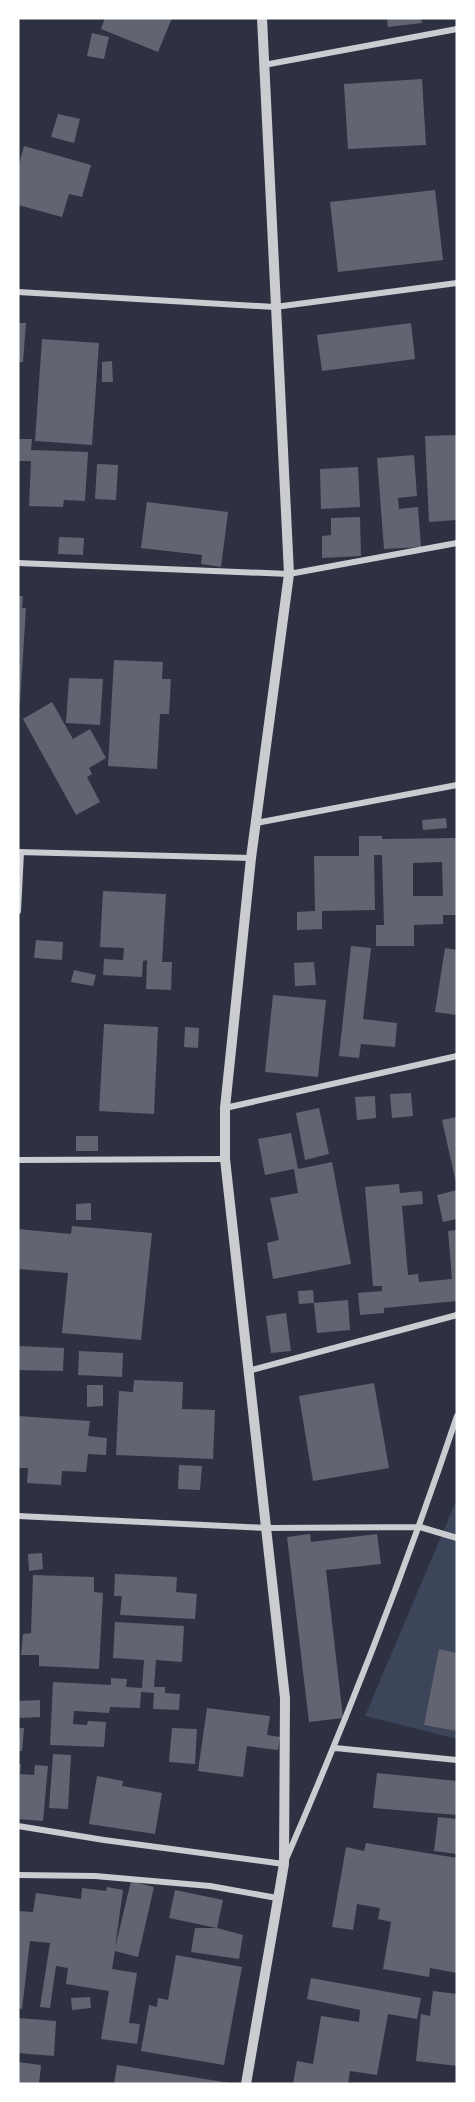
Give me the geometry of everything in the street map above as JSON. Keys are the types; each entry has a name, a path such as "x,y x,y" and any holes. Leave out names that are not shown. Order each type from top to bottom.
{"street":[{"path":"246,2084 284,1864 285,1698 225,1159 225,1108 251,858 289,574 262,18"},
{"path":"264,65 457,29"},
{"path":"18,292 275,307 457,283"},
{"path":"18,563 289,574 457,543"},
{"path":"256,823 457,785"},
{"path":"18,911 20,852 251,858"},
{"path":"225,1108 457,1056"},
{"path":"18,1160 225,1159"},
{"path":"248,1371 457,1315"},
{"path":"284,1864 335,1748 420,1527 457,1416"},
{"path":"18,1516 267,1528 420,1527 457,1538"},
{"path":"335,1748 457,1760"},
{"path":"18,1826 284,1864"},
{"path":"18,1875 95,1876 210,1886 277,1898"}],"shaded area":[{"path":"457,1499 457,1739 365,1716"}],"building":[{"path":"105,18 172,18 158,52 101,29"},
{"path":"387,18 421,18 422,23 388,27"},
{"path":"92,33 109,37 104,59 87,56"},
{"path":"422,79 426,145 348,149 344,84"},
{"path":"58,114 80,119 74,143 51,137"},
{"path":"24,146 91,165 82,197 69,194 62,217 18,205 18,168"},
{"path":"435,190 443,260 338,272 330,202"},
{"path":"18,323 26,323 23,362 18,362"},
{"path":"411,323 415,359 322,371 317,335"},
{"path":"42,339 99,343 92,445 35,441"},
{"path":"112,361 113,382 102,382 102,362"},
{"path":"457,435 457,520 429,522 425,436"},
{"path":"18,439 32,439 31,450 88,452 85,501 64,500 63,507 29,506 31,461 18,461"},
{"path":"414,455 417,496 398,498 399,509 418,507 421,547 384,549 377,458"},
{"path":"97,464 118,465 116,500 95,499"},
{"path":"358,467 360,507 321,509 320,469"},
{"path":"147,502 228,512 221,567 201,564 202,555 141,548"},
{"path":"360,517 361,556 322,558 322,536 331,535 331,518"},
{"path":"59,537 84,538 83,555 58,554"},
{"path":"18,596 23,596 22,608 26,608 20,703 18,703"},
{"path":"114,660 163,662 162,679 171,679 169,714 160,714 157,769 108,766"},
{"path":"69,678 103,679 100,725 66,723"},
{"path":"52,702 73,739 90,729 106,758 89,768 92,774 87,777 100,802 76,815 23,719"},
{"path":"446,818 447,828 423,830 422,820"},
{"path":"359,836 382,836 382,839 457,838 457,915 443,915 443,924 414,925 414,946 376,946 376,925 384,925 382,855 374,855 375,910 322,911 322,929 297,930 297,912 315,911 314,856 359,856","holes":["442,862 443,896 413,896 413,863"]},
{"path":"103,891 166,894 162,962 172,962 171,990 146,989 147,960 143,961 142,977 103,975 104,959 123,960 124,948 100,947"},
{"path":"36,940 63,942 62,960 34,958"},
{"path":"351,946 371,948 363,1019 397,1023 395,1047 361,1044 359,1058 339,1056"},
{"path":"445,948 457,950 457,1015 435,1012"},
{"path":"314,962 316,985 295,986 294,963"},
{"path":"74,970 96,975 93,986 71,982"},
{"path":"273,995 326,1000 318,1077 265,1072"},
{"path":"104,1024 158,1027 154,1114 99,1111"},
{"path":"185,1027 199,1028 198,1048 184,1047"},
{"path":"411,1093 413,1116 392,1118 390,1094"},
{"path":"375,1096 376,1118 357,1120 355,1097"},
{"path":"319,1108 329,1154 305,1160 296,1113"},
{"path":"457,1117 457,1182 456,1183 442,1120"},
{"path":"291,1133 298,1169 332,1162 351,1264 273,1279 267,1243 279,1240 270,1198 298,1193 294,1169 265,1175 258,1139"},
{"path":"76,1136 98,1136 98,1151 76,1151"},
{"path":"399,1184 400,1193 422,1191 423,1204 402,1206 408,1275 418,1274 419,1282 452,1279 448,1231 457,1230 457,1301 384,1308 384,1313 360,1315 358,1293 382,1291 382,1286 373,1286 365,1187"},
{"path":"457,1190 457,1219 443,1222 437,1195"},
{"path":"91,1203 91,1220 76,1220 76,1204"},
{"path":"72,1226 152,1233 141,1340 62,1333 68,1273 18,1269 18,1229 71,1234"},
{"path":"313,1290 314,1303 299,1304 298,1291"},
{"path":"348,1300 350,1330 317,1333 314,1303"},
{"path":"286,1313 291,1351 271,1353 266,1316"},
{"path":"18,1346 64,1348 63,1371 18,1370"},
{"path":"79,1351 123,1353 122,1377 78,1375"},
{"path":"134,1380 183,1382 182,1409 215,1410 213,1459 116,1455 119,1391 133,1392"},
{"path":"374,1383 389,1468 313,1481 299,1396"},
{"path":"87,1385 103,1385 103,1406 87,1407"},
{"path":"18,1416 90,1421 88,1436 107,1438 106,1455 88,1454 86,1472 62,1471 61,1485 27,1483 28,1468 18,1468"},
{"path":"179,1465 202,1466 200,1490 178,1489"},
{"path":"310,1534 311,1542 377,1534 381,1564 326,1570 343,1718 309,1722 287,1537"},
{"path":"42,1553 43,1569 29,1571 28,1554"},
{"path":"115,1574 177,1577 176,1592 197,1594 195,1619 120,1615 122,1596 114,1596"},
{"path":"33,1575 94,1577 94,1592 103,1593 99,1669 39,1666 39,1655 21,1655 23,1634 31,1633"},
{"path":"115,1622 184,1626 182,1662 156,1660 154,1687 165,1687 165,1693 180,1694 179,1710 153,1709 154,1693 141,1692 140,1708 110,1707 109,1713 74,1711 73,1724 87,1725 88,1721 106,1722 104,1747 50,1745 53,1682 111,1685 111,1678 127,1679 126,1687 142,1688 144,1660 113,1658"},
{"path":"439,1649 457,1653 457,1731 424,1725"},
{"path":"40,1700 40,1717 18,1718 18,1701"},
{"path":"207,1708 270,1716 267,1735 280,1737 278,1750 247,1746 243,1777 198,1771"},
{"path":"18,1728 24,1728 22,1751 18,1751"},
{"path":"172,1728 197,1729 195,1764 169,1762"},
{"path":"53,1754 71,1755 68,1809 49,1808"},
{"path":"18,1764 21,1764 20,1774 34,1775 35,1765 48,1766 43,1821 18,1819"},
{"path":"377,1773 457,1781 457,1815 373,1808"},
{"path":"97,1776 123,1781 122,1786 162,1793 155,1834 89,1824"},
{"path":"438,1817 457,1819 457,1854 434,1851"},
{"path":"366,1843 457,1858 457,1973 430,1968 429,1977 383,1969 391,1922 378,1919 380,1908 357,1904 353,1930 332,1927 346,1847 364,1851"},
{"path":"131,1881 154,1887 138,1957 115,1951 112,1969 137,1973 129,2023 140,2024 137,2044 101,2039 109,1991 66,1984 68,1968 56,1966 50,2008 40,2007 50,1943 30,1941 22,2009 18,2008 18,1911 33,1912 36,1893 81,1899 82,1888 106,1891 107,1887 123,1890 115,1948"},
{"path":"175,1890 223,1900 217,1928 169,1918"},
{"path":"195,1928 217,1928 243,1935 239,1959 191,1952"},
{"path":"176,1955 242,1967 224,2065 141,2051 149,2005 157,2007 158,1998 168,2000"},
{"path":"311,1978 421,1998 417,2019 388,2014 377,2075 350,2071 348,2084 293,2084 297,2061 313,2064 321,2016 359,2022 360,2010 307,1999"},
{"path":"433,1991 457,1994 457,2066 416,2061 421,2014 430,2016"},
{"path":"90,1997 91,2008 72,2010 71,1998"},
{"path":"18,2018 56,2021 54,2056 18,2053"},
{"path":"18,2062 41,2065 39,2084 18,2084"},
{"path":"117,2065 230,2083 230,2084 114,2084"}]}
